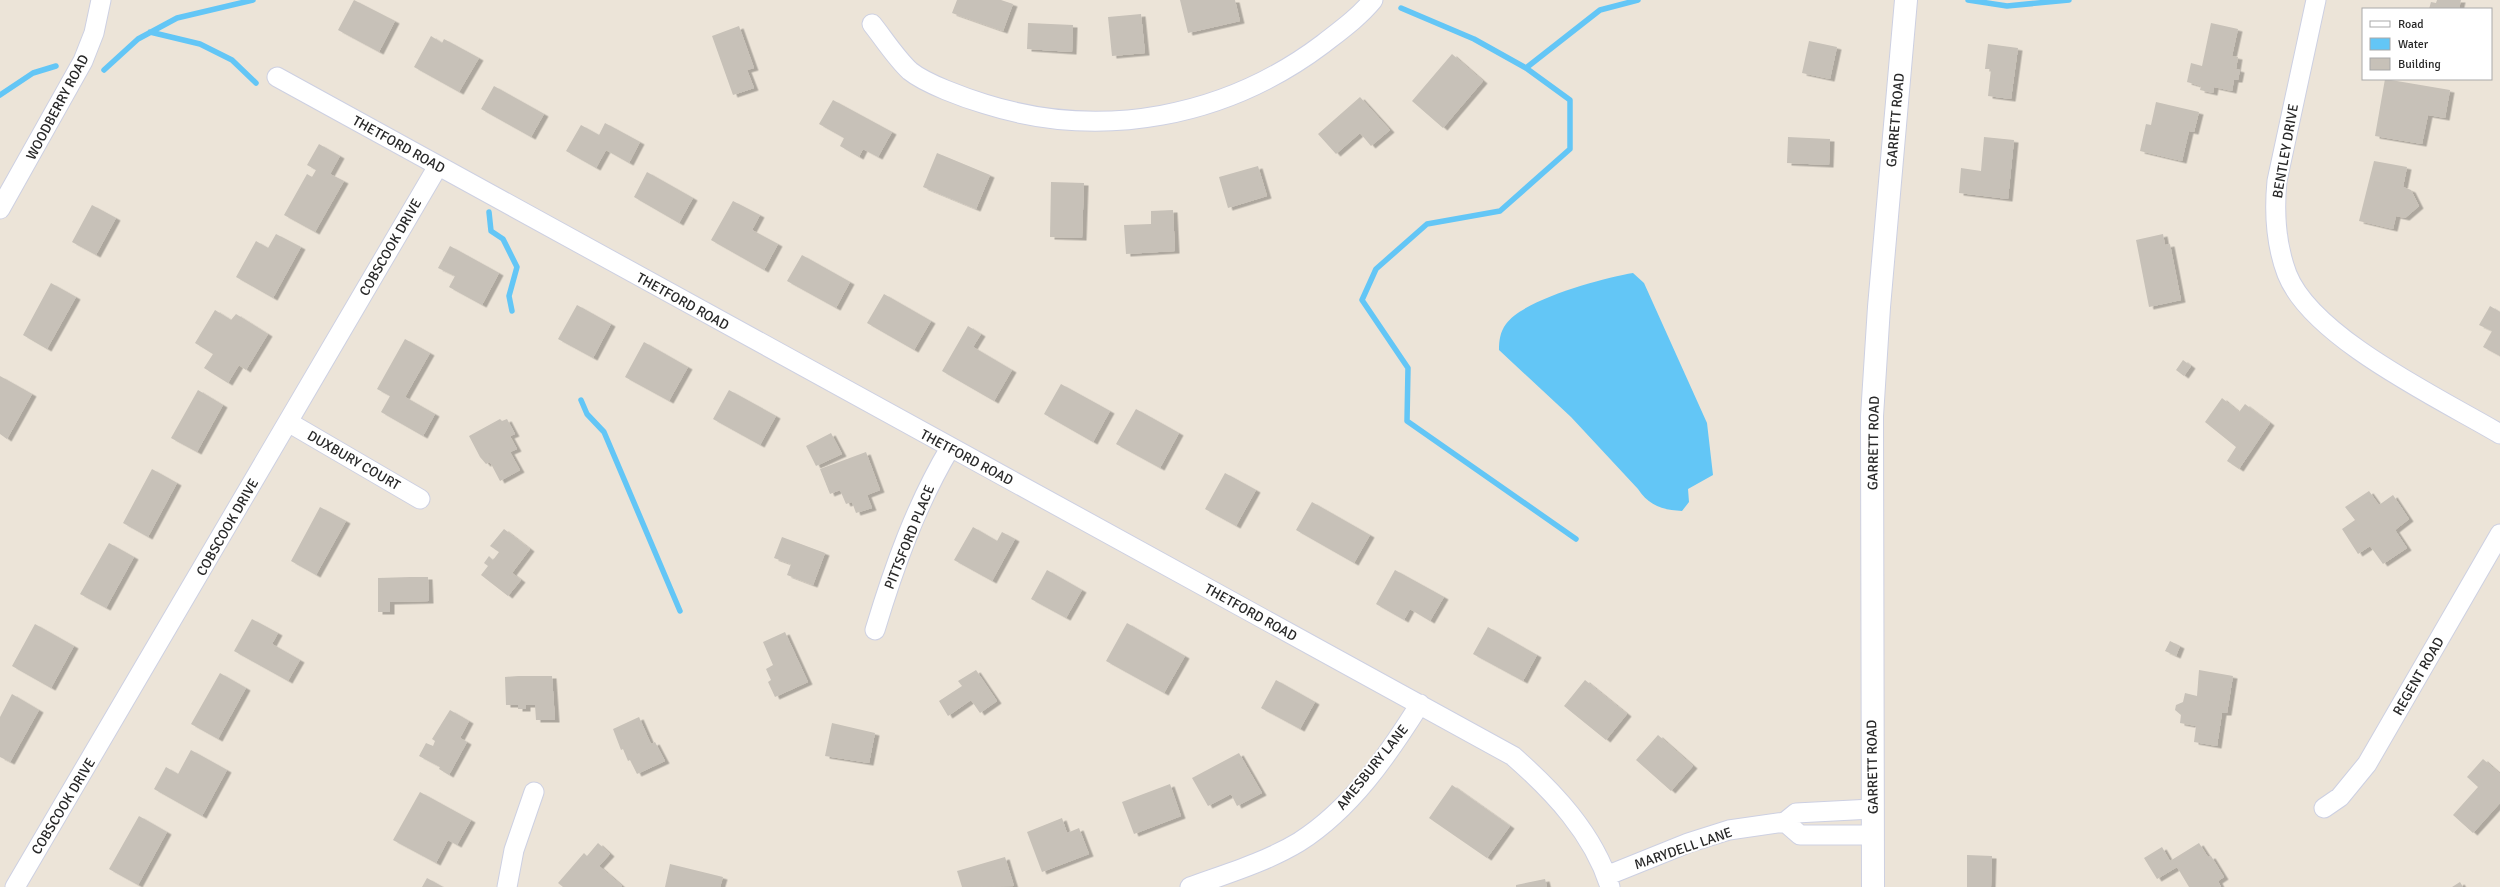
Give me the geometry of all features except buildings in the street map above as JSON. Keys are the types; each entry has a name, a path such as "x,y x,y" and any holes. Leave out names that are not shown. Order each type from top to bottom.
{"street":[{"name":"WOODBERRY ROAD","path":"0,209 83,60 94,33 101,0"},
{"path":"872,24 911,71 970,100 1027,115 1094,122 1126,121 1194,108 1260,84 1304,58 1341,30 1373,0"},
{"name":"GARRETT ROAD","path":"1873,887 1872,416 1879,299 1906,0"},
{"name":"BENTLEY DRIVE","path":"2316,0 2277,182 2275,204 2277,229 2280,254 2288,275 2301,297 2319,318 2342,338 2370,358 2500,434"},
{"name":"THETFORD ROAD","path":"277,77 1513,756 1539,779 1568,811 1589,843 1608,881"},
{"name":"COBSCOOK DRIVE","path":"15,887 438,166"},
{"name":"DUXBURY COURT","path":"288,422 420,499"},
{"name":"PITTSFORD PLACE","path":"875,630 894,568 914,518 950,448"},
{"name":"REGENT ROAD","path":"2324,808 2340,797 2367,764 2500,534"},
{"name":"AMESBURY LANE","path":"1190,887 1269,858 1321,827 1357,791 1420,704"},
{"path":"507,887 514,850 534,792"},
{"name":"MARYDELL LANE","path":"1608,881 1688,843 1722,832 1784,822 1796,813 1872,809"},
{"path":"1784,822 1800,835 1872,836"}],"water":[{"path":"1633,273 1644,283 1707,423 1713,475 1688,489 1689,502 1682,511 1669,510 1657,506 1642,495 1571,417 1499,350 1500,337 1506,324 1515,315 1529,306 1565,291"}],"waterway":[{"path":"104,70 138,39 177,18 253,0"},
{"path":"1526,68 1600,10 1638,0"},
{"path":"1968,0 2007,6 2069,0"},
{"path":"1401,8 1474,39 1526,68 1570,100 1570,149 1500,211 1427,224 1376,269 1362,300 1408,368 1407,421 1576,539"},
{"path":"150,32 200,44 232,60 256,83"},
{"path":"0,95 33,73 56,66"},
{"path":"489,212 491,231 503,239 517,267 509,296 512,311"},
{"path":"581,400 587,414 604,432 680,611"}]}
